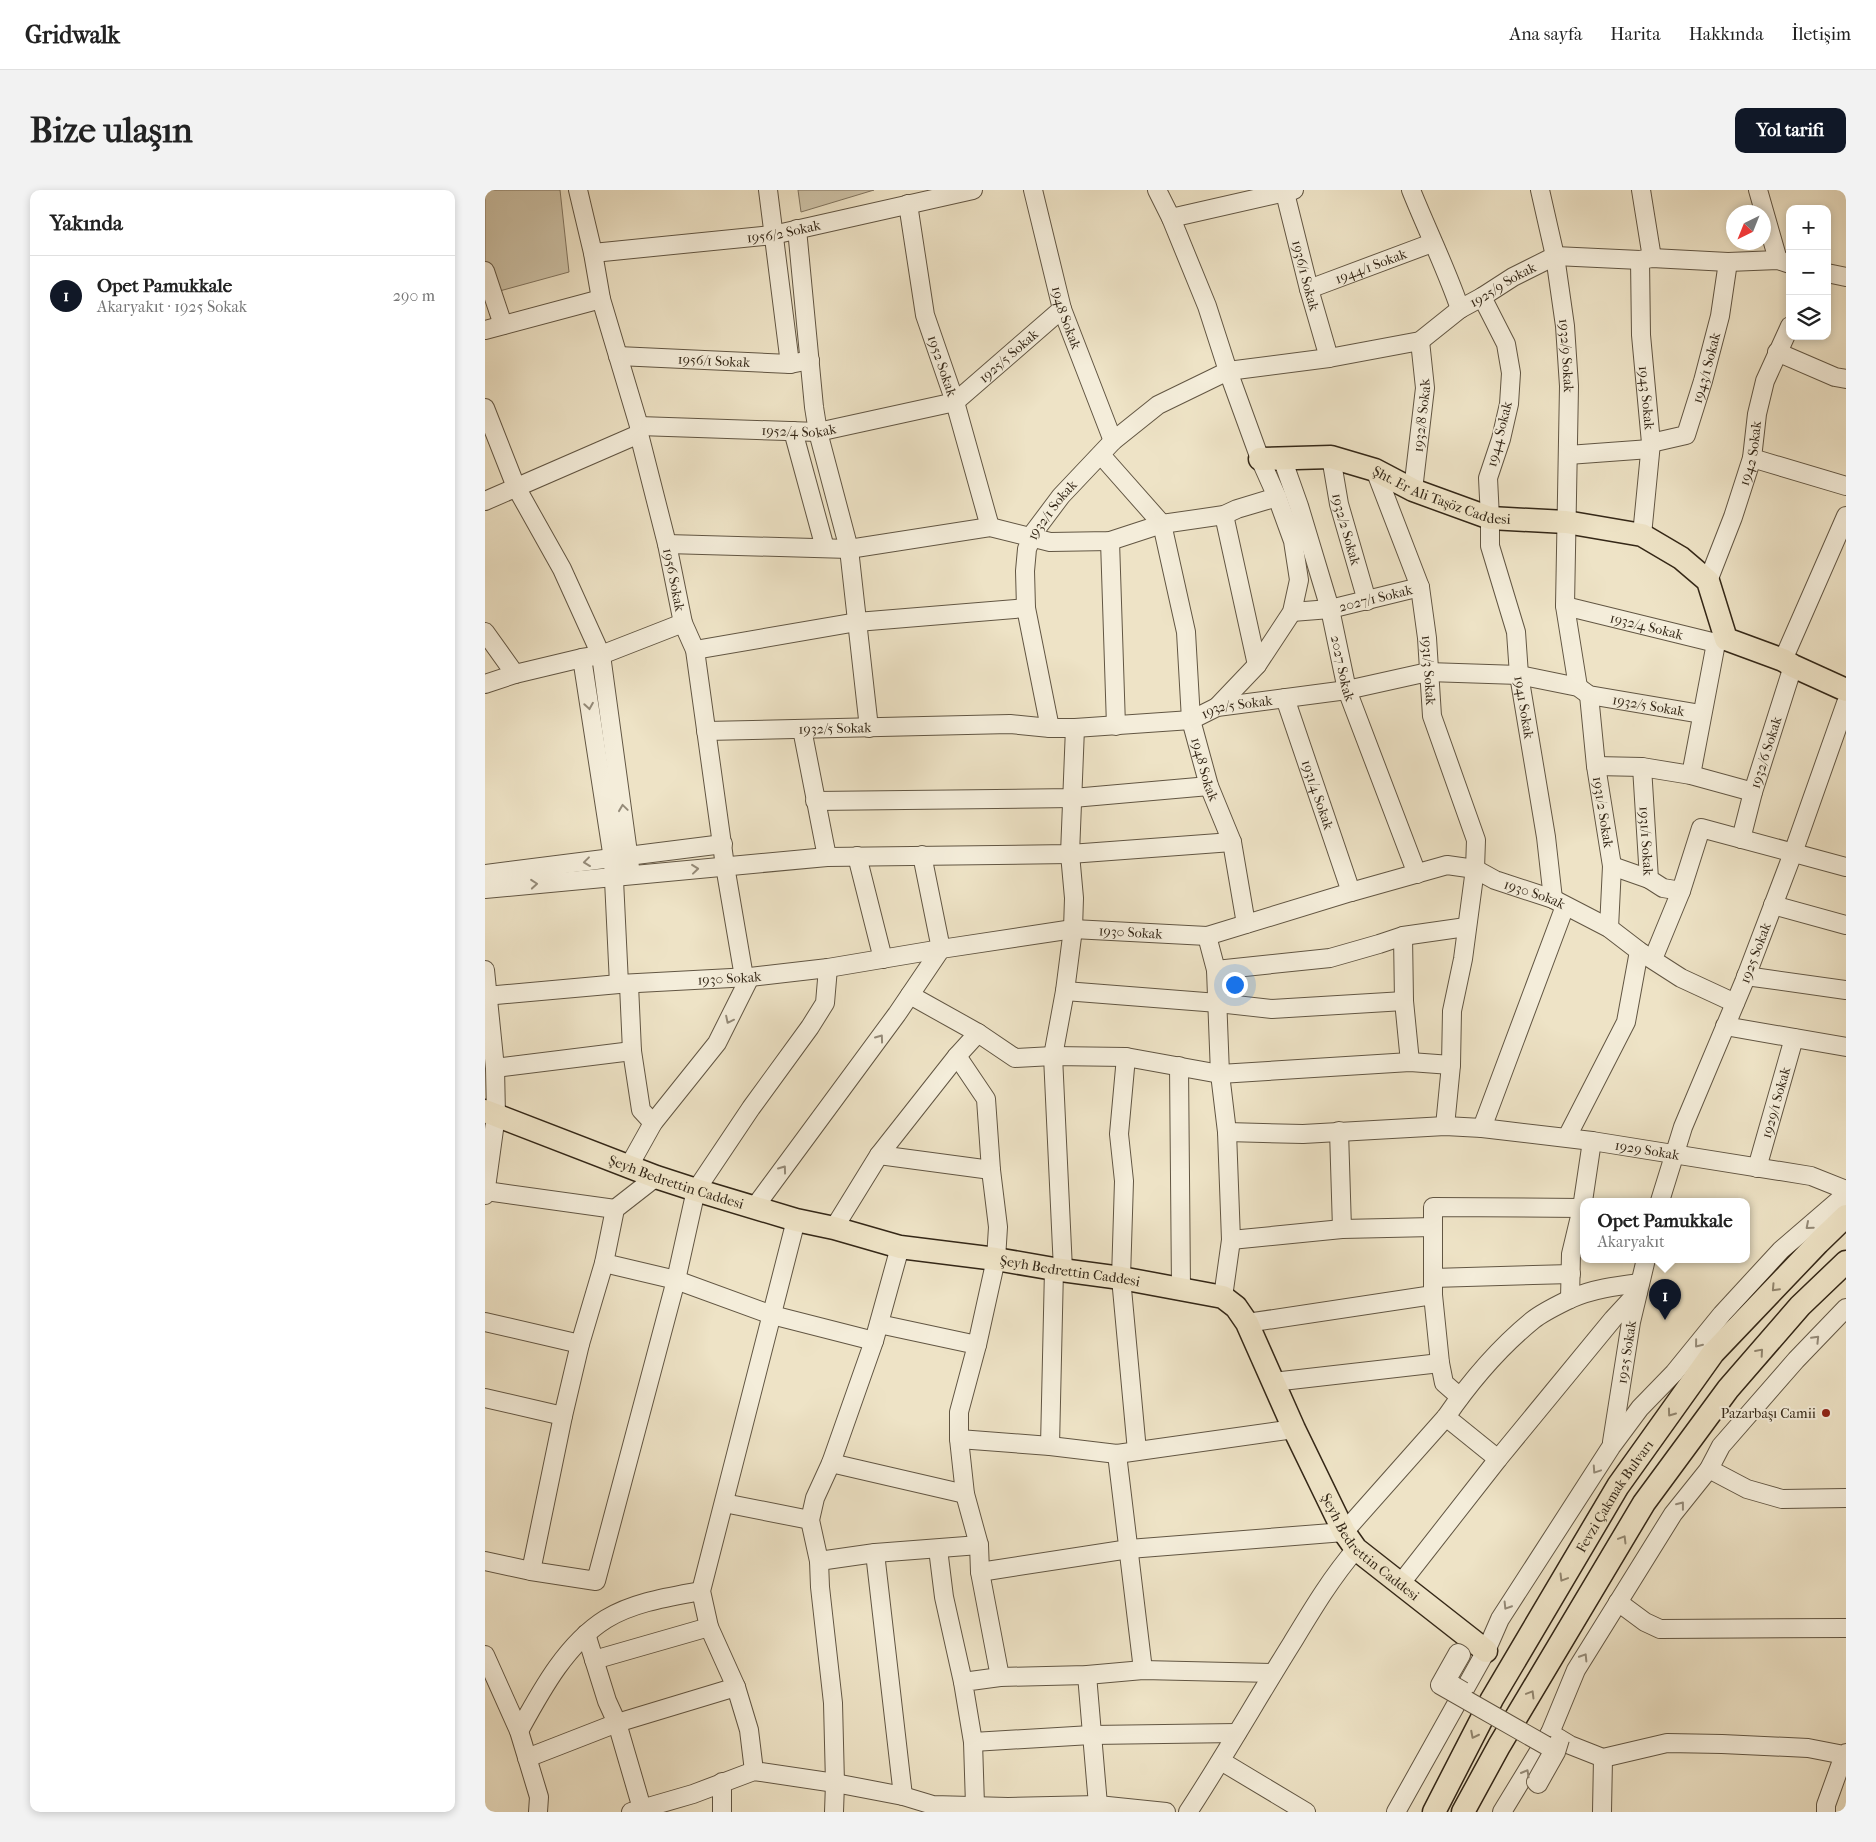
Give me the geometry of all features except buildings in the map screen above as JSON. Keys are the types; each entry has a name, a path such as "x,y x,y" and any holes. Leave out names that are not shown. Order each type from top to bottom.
{"main road":[{"name":"Şht. Er Ali Taşöz Caddesi","path":"1260,459 1331,457 1375,470 1413,490 1490,518 1566,522 1642,535 1681,558 1708,580"},
{"path":"1708,580 1721,641 1788,663 1845,703"},
{"name":"Şeyh Bedrettin Caddesi","path":"490,1113 656,1177 754,1208 900,1247 1121,1278 1223,1297 1236,1307 1247,1323 1294,1428 1350,1540 1486,1651"},
{"name":"Fevzi Çakmak Bulvarı","path":"1434,1812 1492,1699 1618,1486 1713,1353 1846,1216"},
{"name":"Fevzi Çakmak Bulvarı","path":"1463,1812 1499,1746 1644,1503 1728,1389 1800,1306 1846,1262"}],"street":[{"name":"1956 Sokak","path":"578,190 593,253 601,299 639,430 667,544 683,623 695,650 725,866 747,977"},
{"path":"768,190 790,364"},
{"name":"1956/2 Sokak","path":"593,253 773,235 973,190"},
{"name":"1948 Sokak","path":"1033,190 1062,309 1113,441"},
{"path":"1157,190 1171,218 1207,306 1260,459 1293,541 1299,580 1291,612 1257,665 1217,707"},
{"path":"1411,190 1448,274 1460,309"},
{"name":"1932/9 Sokak","path":"1540,190 1555,256 1565,326 1569,386 1566,522"},
{"name":"1943 Sokak","path":"1641,190 1646,259 1641,335 1650,446 1642,535"},
{"path":"1758,190 1784,262"},
{"path":"1171,218 1290,191"},
{"name":"1936/1 Sokak","path":"1290,191 1309,289 1329,358"},
{"name":"1952 Sokak","path":"908,204 925,316 955,402 990,527"},
{"path":"797,229 811,360 813,407 849,549 869,728"},
{"name":"1944/1 Sokak","path":"1309,289 1433,243"},
{"name":"1925/9 Sokak","path":"1228,370 1329,358 1420,342 1460,309 1513,277 1555,256 1784,262"},
{"name":"1943/1 Sokak","path":"1650,446 1686,435 1703,381 1720,316 1728,262"},
{"path":"485,271 503,325"},
{"path":"1831,274 1846,277"},
{"name":"1944 Sokak","path":"1482,297 1506,344 1511,372 1509,404 1501,439 1488,478 1490,518"},
{"path":"485,330 601,299"},
{"name":"1925/5 Sokak","path":"955,402 1062,309"},
{"name":"1942 Sokak","path":"1708,580 1733,517 1752,458 1757,414 1765,381 1786,334"},
{"name":"1932/8 Sokak","path":"1413,490 1425,388 1420,342"},
{"path":"1777,352 1835,377 1846,379"},
{"name":"1956/1 Sokak","path":"618,356 790,364 811,360"},
{"name":"1932/1 Sokak","path":"1050,728 1027,608 1025,571 1027,549 1032,536 1061,496 1113,441 1158,405 1228,370"},
{"name":"1952/4 Sokak","path":"639,430 818,432 955,402"},
{"path":"485,408 517,487 563,569 601,655 621,857 613,877 624,984 641,1110 653,1123"},
{"path":"485,501 639,430"},
{"path":"793,431 825,548"},
{"path":"1568,455 1650,446"},
{"path":"1101,455 1162,524"},
{"name":"1932/2 Sokak","path":"1331,457 1339,504 1367,601"},
{"name":"2027 Sokak","path":"1282,458 1299,506 1330,609 1347,690 1417,874"},
{"path":"1752,458 1846,486"},
{"name":"1931/3 Sokak","path":"1375,470 1420,587 1427,638 1428,672 1433,716 1476,840 1475,869 1463,959 1452,1011 1451,1065 1445,1126"},
{"path":"667,544 849,549 990,527 1050,542 1110,541 1162,524 1224,515 1237,509 1277,498"},
{"path":"1224,515 1257,665"},
{"name":"1932/6 Sokak","path":"1741,839 1788,663 1846,516"},
{"name":"1941 Sokak","path":"1490,518 1490,546 1516,632 1519,675 1559,903"},
{"name":"1931/2 Sokak","path":"1566,522 1565,606 1584,691 1612,866 1609,928"},
{"name":"1948 Sokak","path":"1162,524 1186,632 1191,720 1209,786 1232,842 1246,924"},
{"path":"1110,541 1116,726"},
{"name":"2027/1 Sokak","path":"1291,612 1330,609 1420,587"},
{"name":"1932/4 Sokak","path":"1565,606 1721,641"},
{"path":"695,650 857,622 1027,608"},
{"path":"485,684 515,674 601,655 683,623"},
{"path":"485,632 515,674"},
{"path":"1691,775 1701,714 1721,641"},
{"path":"582,658 621,857 631,875"},
{"name":"1932/5 Sokak","path":"706,731 1009,724 1050,728 1075,728 1191,720 1217,707 1347,690 1428,672 1519,675 1584,691 1701,714"},
{"name":"1931/4 Sokak","path":"1285,698 1351,892"},
{"name":"1925 Sokak","path":"1661,1198 1683,1127 1746,976 1793,853 1845,703"},
{"path":"1050,1446 1059,1270 1053,1056 1065,992 1073,929 1074,898 1070,854 1075,728"},
{"path":"802,729 827,857"},
{"path":"1596,766 1642,767 1691,775 1753,792"},
{"name":"1931/1 Sokak","path":"1642,767 1649,879 1663,888 1681,891"},
{"path":"815,801 1073,798 1209,786"},
{"path":"1567,1137 1626,1022 1646,955 1681,891 1701,828 1846,868"},
{"path":"485,889 827,857 1070,854 1232,842"},
{"path":"485,874 723,844"},
{"path":"754,1208 910,995 941,949 922,855"},
{"path":"857,856 883,959"},
{"name":"1930 Sokak","path":"486,996 624,984 747,977 828,968 1073,929 1207,936 1447,864 1475,869 1495,880 1559,903 1609,928 1681,978 1735,1003"},
{"path":"1612,866 1649,879"},
{"path":"1482,1128 1559,903"},
{"path":"1773,905 1846,926"},
{"path":"1217,970 1329,958 1403,936 1466,927"},
{"path":"1207,936 1217,970 1220,1074 1227,1132 1231,1240 1223,1297"},
{"path":"1403,936 1404,1001 1411,1062"},
{"path":"485,1561 531,1571 596,1581 676,1280 697,1190 751,1108 810,1027 825,1003 828,968"},
{"path":"485,970 486,996 495,1068 485,1193 615,1209"},
{"path":"1746,976 1846,990"},
{"path":"629,1166 653,1123 717,1043 747,977"},
{"path":"1065,992 1218,1003 1272,1009 1404,1001"},
{"path":"910,995 978,1033 1015,1058 1053,1056 1126,1057 1220,1074 1411,1062 1451,1065"},
{"path":"1725,1026 1846,1048"},
{"path":"834,1228 879,1156 957,1056 978,1033"},
{"name":"1929/1 Sokak","path":"1757,1168 1794,1038"},
{"path":"495,1068 632,1051"},
{"path":"957,1056 986,1099 991,1170 998,1227 996,1259 977,1345 959,1412 959,1439 965,1494 979,1544 980,1572 1000,1677"},
{"path":"1126,1057 1119,1134 1123,1181 1121,1278 1137,1451"},
{"path":"1179,1066 1181,1288"},
{"name":"1929 Sokak","path":"1227,1132 1303,1134 1445,1126 1482,1128 1567,1137 1811,1176 1846,1192"},
{"path":"1339,1131 1342,1229"},
{"path":"1583,1198 1592,1141"},
{"path":"879,1156 991,1170"},
{"path":"531,1571 563,1416 580,1344 604,1263 615,1209 656,1177"},
{"path":"1396,1812 1486,1651 1500,1619 1611,1447 1640,1408 1674,1373 1722,1314 1775,1258 1846,1192"},
{"path":"1460,1397 1444,1383 1439,1363 1433,1286 1433,1207 1580,1208"},
{"path":"1570,1299 1571,1254 1580,1216"},
{"path":"754,1771 749,1730 736,1687 709,1627 701,1591 796,1220"},
{"path":"1231,1240 1342,1229 1433,1227"},
{"path":"834,1812 833,1703 819,1561 810,1520 815,1498 831,1463 877,1332 900,1247"},
{"path":"604,1263 676,1280 772,1314 877,1332 977,1345"},
{"name":"1925 Sokak","path":"1611,1447 1616,1426 1631,1322 1645,1263"},
{"path":"1247,1323 1433,1286 1571,1274"},
{"path":"1188,1812 1332,1577 1350,1540 1460,1397 1498,1354 1534,1319 1570,1299 1603,1288 1639,1288"},
{"path":"1401,1583 1498,1459 1639,1288"},
{"path":"1502,1812 1555,1736 1576,1670 1673,1514 1709,1469 1721,1446 1796,1360 1846,1308"},
{"path":"485,1322 580,1344"},
{"path":"1273,1382 1439,1363"},
{"path":"485,1398 563,1416"},
{"path":"1446,1417 1498,1459"},
{"path":"959,1439 1050,1446 1117,1454 1294,1428"},
{"path":"1117,1454 1143,1670"},
{"path":"831,1463 965,1494"},
{"path":"1709,1469 1747,1489 1781,1499 1846,1498"},
{"path":"724,1503 810,1520"},
{"path":"980,1572 1129,1549 1350,1540"},
{"path":"819,1561 875,1553 979,1544"},
{"path":"938,1549 945,1597 963,1682 973,1742 975,1805"},
{"path":"875,1553 903,1796"},
{"path":"519,1731 539,1693 586,1634 607,1619 647,1602 701,1591"},
{"path":"1618,1602 1645,1622 1660,1628 1846,1628"},
{"path":"594,1660 709,1627"},
{"path":"586,1634 607,1700 617,1723 638,1811 693,1794 754,1771 835,1783 903,1796 933,1808 975,1805 1008,1807 1098,1805 1165,1812"},
{"path":"1463,1691 1446,1682 1461,1655 1458,1653 1440,1685 1554,1750 1535,1782 1538,1784 1556,1752 1555,1736"},
{"path":"485,1655 519,1731 539,1797 538,1812"},
{"path":"963,1682 1000,1677 1087,1675 1143,1670 1273,1673"},
{"path":"1087,1675 1098,1805"},
{"path":"527,1758 617,1723 736,1687"},
{"path":"973,1742 1091,1735 1237,1733"},
{"path":"1555,1736 1570,1745 1603,1758 1667,1743 1808,1748 1845,1754 1826,1805 1826,1812"},
{"path":"1602,1812 1603,1758"},
{"path":"1221,1761 1306,1812"},
{"path":"722,1782 722,1812"}],"shaded area":[{"path":"485,190 560,190 569,272 485,295"},
{"path":"798,190 874,190 801,212"}],"place":[{"name":"Opet Pamukkale","path":"1665,1320"},
{"name":"Pazarbaşı Camii","path":"1826,1413"}]}
